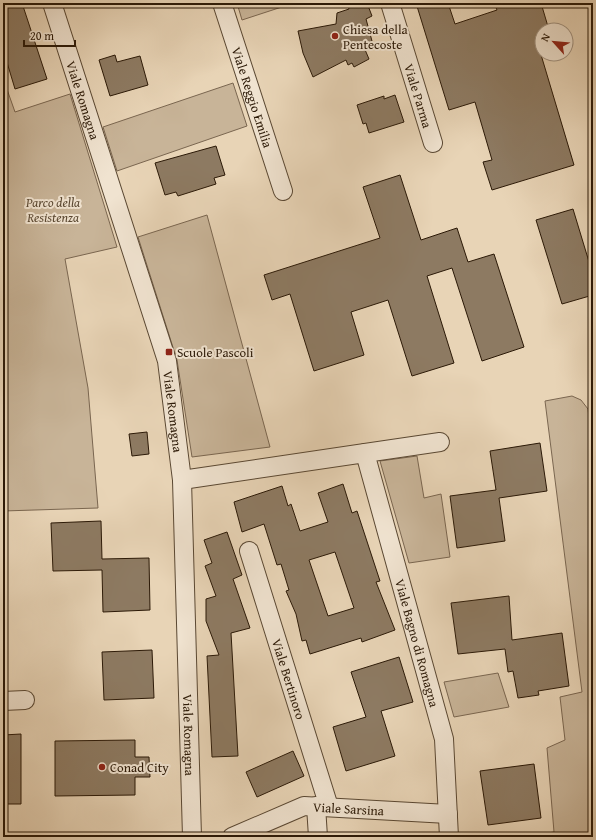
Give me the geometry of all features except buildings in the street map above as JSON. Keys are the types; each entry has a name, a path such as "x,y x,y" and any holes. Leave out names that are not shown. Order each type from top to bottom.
{"street":[{"name":"Viale Romagna","path":"52,3 166,361 182,480 192,837"},
{"name":"Viale Reggio Emilia","path":"222,3 283,191"},
{"name":"Viale Parma","path":"390,3 433,143"},
{"path":"182,480 440,442"},
{"name":"Viale Bagno di Romagna","path":"365,453 444,739 449,837"},
{"name":"Viale Bertinoro","path":"249,551 323,806 318,837"},
{"path":"3,701 25,700"},
{"name":"Viale Sarsina","path":"232,837 304,806 448,814"}],"green space":[{"path":"237,3 294,3 242,20"},
{"name":"Parco della Resistenza","path":"3,78 15,112 70,94 117,247 65,259 88,388 98,508 3,511"},
{"path":"233,83 247,126 117,171 103,127"},
{"path":"207,215 270,447 192,457 177,360 138,237"},
{"path":"572,396 581,400 588,409 593,451 593,837 519,837 554,832 547,748 565,740 560,697 582,692 545,401"},
{"path":"417,456 424,498 441,494 450,557 409,563 380,461"},
{"path":"498,673 509,707 454,717 444,682"}],"place":[{"name":"Chiesa della Pentecoste","path":"335,36"},
{"name":"Scuole Pascoli","path":"169,352"},
{"name":"Conad City","path":"102,767"}]}
